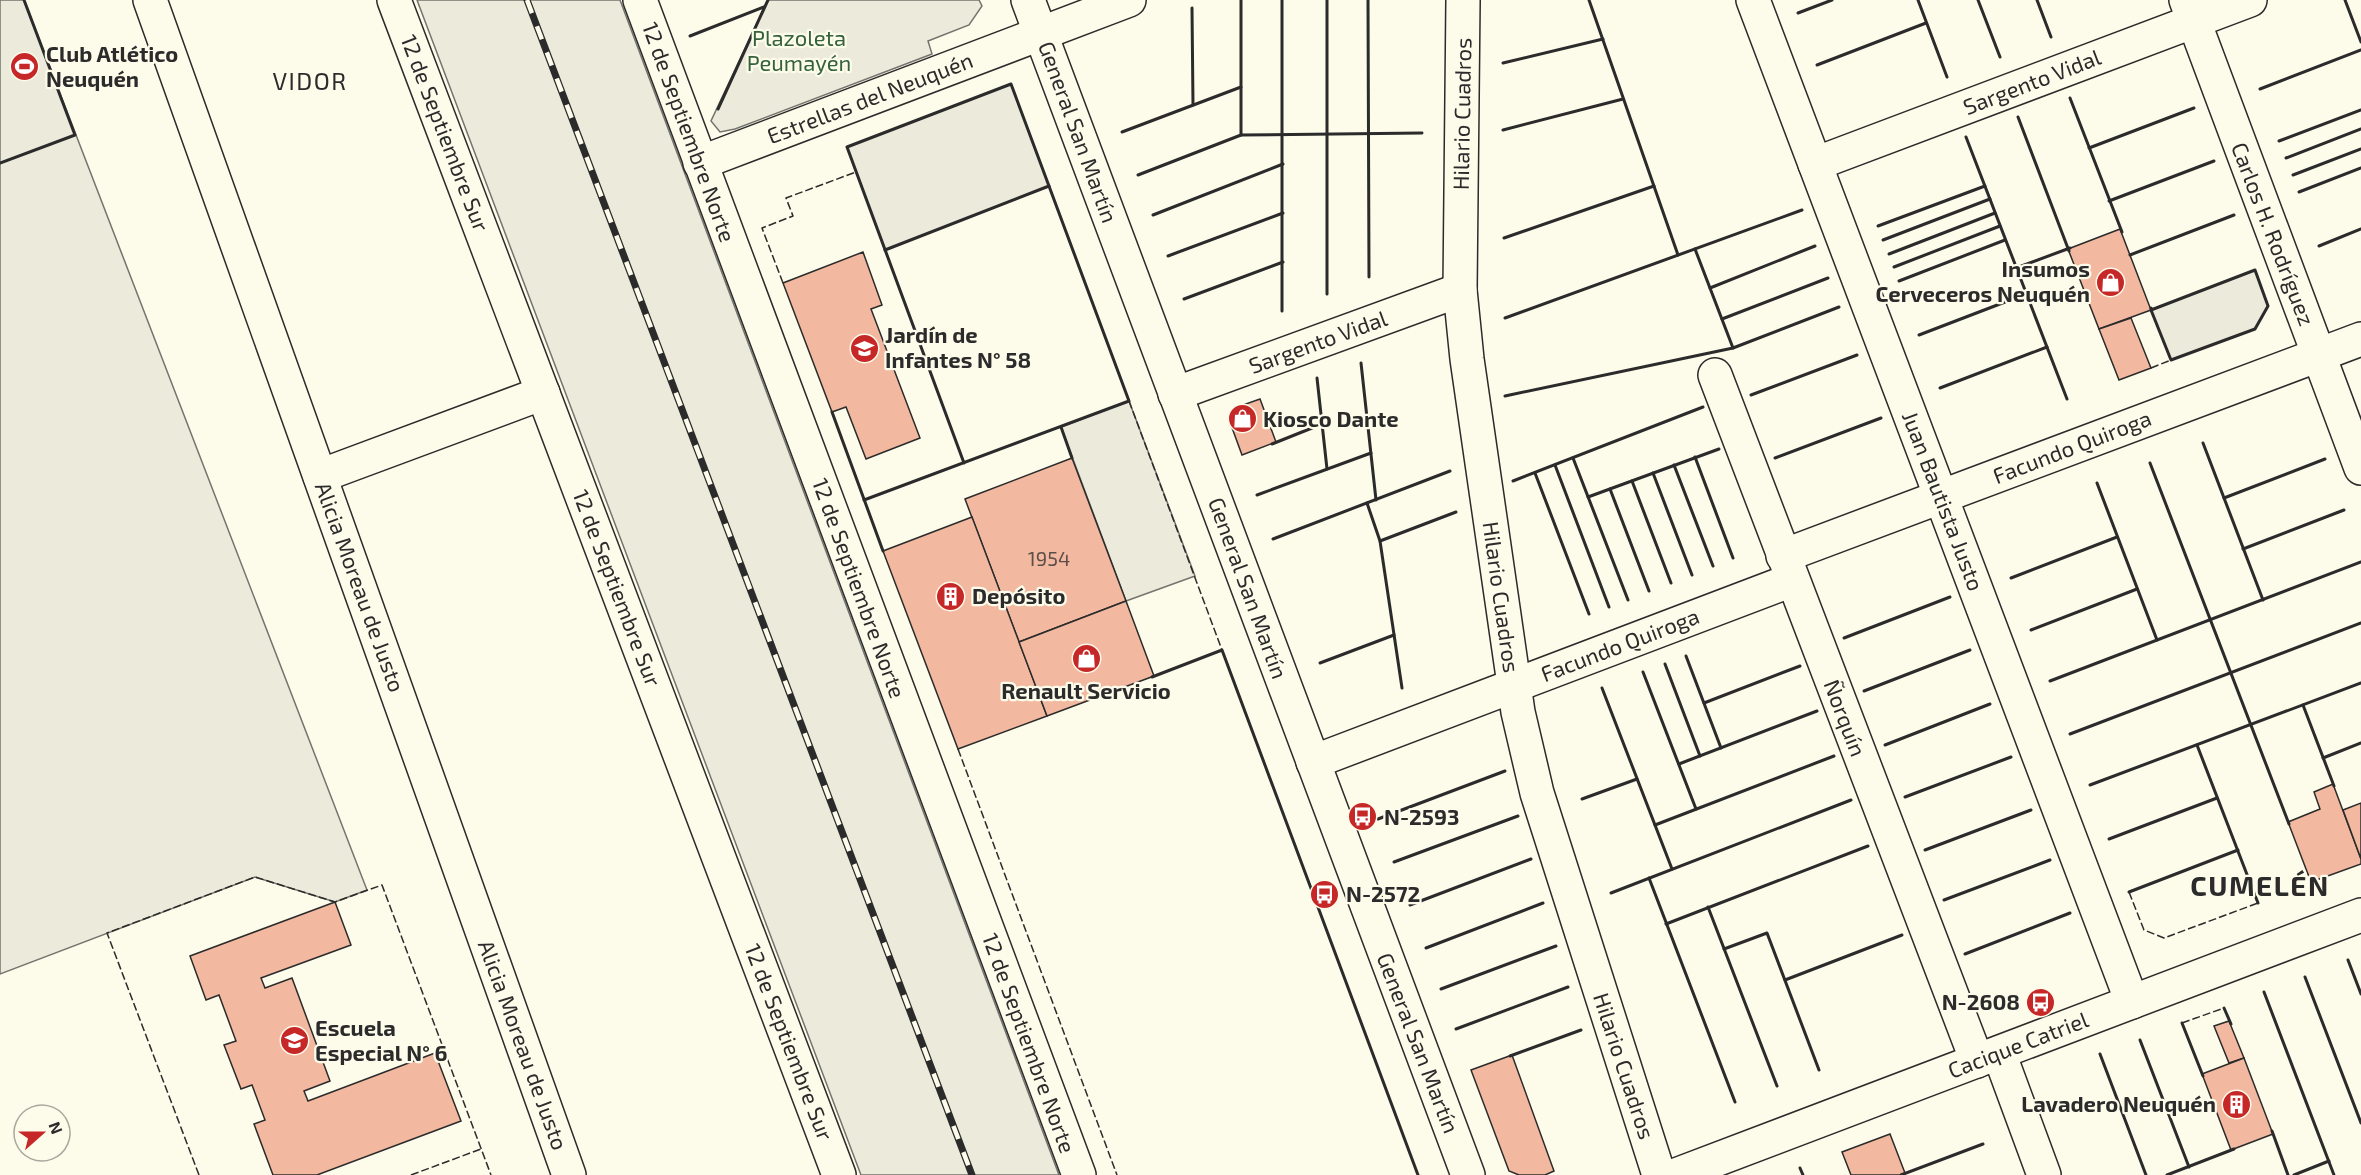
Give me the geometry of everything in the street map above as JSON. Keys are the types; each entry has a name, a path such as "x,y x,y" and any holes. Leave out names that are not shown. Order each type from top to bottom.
{"street":[{"name":"Alicia Moreau de Justo","path":"150,0 569,1175"},
{"name":"12 de Septiembre Sur","path":"394,0 839,1175"},
{"name":"12 de Septiembre Norte","path":"640,0 1078,1175"},
{"name":"General San Martín","path":"1028,0 1468,1175"},
{"name":"Estrellas del Neuquén","path":"700,163 1129,0"},
{"name":"Hilario Cuadros","path":"1463,0 1460,290 1467,359 1514,686 1523,738 1537,793 1659,1175"},
{"name":"Juan Bautista Justo","path":"1754,0 2132,1002"},
{"name":"Sargento Vidal","path":"1815,164 2190,11 2250,0"},
{"name":"Carlos H. Rodríguez","path":"2190,11 2361,468"},
{"name":"Sargento Vidal","path":"1175,394 1460,290"},
{"name":"Facundo Quiroga","path":"1313,762 1514,686 1788,568 1941,496 2361,339"},
{"name":"Ñorquín","path":"1714,375 1788,568 1988,1057"},
{"path":"320,476 543,393"},
{"name":"Cacique Catriel","path":"1676,1175 2361,915"},
{"path":"1988,1057 2044,1175"}],"green space":[{"path":"0,0 24,0 367,890 335,902 255,877 0,974"},
{"path":"417,0 620,0 1059,1175 861,1175"},
{"name":"Plazoleta Peumayén","path":"768,0 979,0 982,6 969,25 928,41 932,54 735,129 720,132 711,121"},
{"path":"1011,84 1049,186 885,250 847,147"},
{"path":"2255,270 2268,306 2255,329 2171,360 2151,310"}],"shaded area":[{"path":"1129,401 1195,576 1126,601 1061,427"}],"building":[{"name":"Insumos Cerveceros Neuquén","path":"2120,229 2151,310 2099,329 2068,249"},
{"path":"863,252 882,305 871,309 920,438 866,459 846,407 832,412 783,283"},
{"path":"2131,318 2151,368 2119,380 2099,329"},
{"path":"1260,399 1276,442 1242,455 1231,425 1240,406"},
{"path":"1072,458 1126,601 1019,642 965,499"},
{"name":"Depósito","path":"972,517 1047,716 958,749 883,551"},
{"name":"Renault Servicio","path":"1126,601 1154,676 1047,716 1019,642"},
{"path":"2333,784 2361,864 2311,882 2288,822 2320,809 2314,792"},
{"path":"2361,803 2361,859 2343,810"},
{"path":"335,902 351,945 261,978 265,988 292,978 330,1081 304,1091 308,1101 435,1053 461,1121 317,1175 273,1175 254,1124 265,1120 252,1085 241,1089 224,1045 236,1041 219,995 206,1000 190,956"},
{"path":"2229,1021 2244,1058 2229,1063 2214,1026"},
{"path":"1512,1055 1554,1171 1545,1175 1519,1175 1509,1171 1471,1070"},
{"name":"Lavadero Neuquén","path":"2244,1058 2273,1134 2231,1150 2202,1074"},
{"path":"1890,1134 1905,1173 1900,1175 1851,1175 1842,1152"}],"railway":[{"path":"527,0 972,1175"}],"fence":[{"path":"783,283 762,228 793,216 786,198 856,172"},
{"path":"2151,368 2171,360"},
{"path":"1129,401 1222,650"},
{"path":"958,749 1117,1175"},
{"path":"199,1175 107,933 255,877 335,902 382,885 491,1175"},
{"path":"2129,892 2144,930 2164,938 2258,903"},
{"path":"2182,1023 2224,1008"},
{"path":"411,1175 481,1149"}],"wall":[{"path":"0,163 75,135 24,0"},
{"path":"718,109 768,0"},
{"path":"1241,0 1241,135"},
{"path":"1282,0 1282,311"},
{"path":"1327,0 1327,294"},
{"path":"1368,0 1369,277"},
{"path":"1589,0 1678,255"},
{"path":"1798,13 1832,0"},
{"path":"1918,0 1947,77"},
{"path":"1978,0 2000,57"},
{"path":"2037,0 2051,37"},
{"path":"2345,0 2361,42"},
{"path":"690,36 764,7"},
{"path":"1192,8 1193,105"},
{"path":"1817,65 1926,23"},
{"path":"1503,63 1603,39"},
{"path":"2260,89 2361,50"},
{"path":"864,500 1129,401 1011,84 847,147 964,463"},
{"path":"1122,132 1241,87"},
{"path":"2070,98 2122,232"},
{"path":"1503,130 1623,99"},
{"path":"2089,148 2194,108"},
{"path":"2279,141 2361,110"},
{"path":"2018,117 2069,251"},
{"path":"2286,158 2361,129"},
{"path":"1138,175 1241,135 1422,133"},
{"path":"1966,137 2067,399"},
{"path":"2293,175 2361,149"},
{"path":"2109,201 2214,161"},
{"path":"1153,215 1283,164"},
{"path":"2299,192 2361,168"},
{"path":"885,250 1049,186"},
{"path":"1504,238 1654,186"},
{"path":"1878,226 1985,186"},
{"path":"1883,240 1990,199"},
{"path":"1505,318 1802,210"},
{"path":"1168,256 1283,213"},
{"path":"1889,254 1995,213"},
{"path":"2130,255 2234,215"},
{"path":"1894,267 2000,226"},
{"path":"2319,246 2361,229"},
{"path":"1899,281 2005,240"},
{"path":"1710,288 1815,246"},
{"path":"2016,268 2070,248"},
{"path":"1695,249 1733,348"},
{"path":"1184,299 1283,262"},
{"path":"2151,308 2151,310 2171,360 2255,329 2268,306 2255,270 2151,310"},
{"path":"1722,319 1828,278"},
{"path":"1919,335 2026,294"},
{"path":"1505,396 1733,348 1839,307"},
{"path":"1940,388 2047,347"},
{"path":"1751,395 1857,355"},
{"path":"1361,363 1376,500"},
{"path":"1317,378 1327,469"},
{"path":"1513,481 1703,407"},
{"path":"832,412 883,551"},
{"path":"1775,458 1881,418"},
{"path":"1272,444 1322,424"},
{"path":"1061,427 1072,458"},
{"path":"2203,443 2263,600"},
{"path":"1588,497 1719,449"},
{"path":"1257,495 1371,453"},
{"path":"1695,457 1733,558"},
{"path":"1573,458 1628,600"},
{"path":"2224,498 2325,459"},
{"path":"2150,463 2289,824"},
{"path":"1555,465 1609,607"},
{"path":"1674,465 1713,566"},
{"path":"1273,539 1450,471"},
{"path":"1535,473 1589,614"},
{"path":"1653,473 1692,575"},
{"path":"1632,481 1671,583"},
{"path":"2097,483 2157,640"},
{"path":"1610,489 1649,591"},
{"path":"1367,503 1380,541 1402,688"},
{"path":"2243,549 2344,510"},
{"path":"1380,541 1456,512"},
{"path":"2011,578 2117,537"},
{"path":"2050,681 2361,562"},
{"path":"2031,630 2137,589"},
{"path":"1844,638 1950,597"},
{"path":"2070,734 2361,623"},
{"path":"1320,663 1394,635"},
{"path":"1152,677 1222,650 1418,1175"},
{"path":"1864,691 1970,650"},
{"path":"1686,656 1721,748"},
{"path":"1665,664 1700,756"},
{"path":"1704,703 1800,666"},
{"path":"1643,672 1696,809"},
{"path":"2090,785 2361,683"},
{"path":"1602,688 1672,869"},
{"path":"1885,745 1990,704"},
{"path":"2303,705 2334,786"},
{"path":"1679,764 1817,711"},
{"path":"2323,758 2361,743"},
{"path":"2197,745 2258,903"},
{"path":"1655,825 1834,756"},
{"path":"1905,797 2011,757"},
{"path":"1378,819 1505,771"},
{"path":"1582,799 1637,779"},
{"path":"2109,839 2217,798"},
{"path":"1611,893 1851,800"},
{"path":"1925,850 2031,810"},
{"path":"1394,862 1518,816"},
{"path":"1666,924 1868,846"},
{"path":"2129,892 2238,850"},
{"path":"1410,905 1531,859"},
{"path":"1944,900 2050,860"},
{"path":"1649,878 1735,1102"},
{"path":"1426,948 1543,903"},
{"path":"1708,907 1777,1086"},
{"path":"1965,954 2070,913"},
{"path":"1724,949 1767,933 1819,1070"},
{"path":"1785,980 1902,935"},
{"path":"1441,989 1556,946"},
{"path":"2348,960 2361,994"},
{"path":"2305,977 2361,1123"},
{"path":"1456,1029 1568,987"},
{"path":"2264,992 2334,1175"},
{"path":"2224,1008 2231,1024"},
{"path":"2182,1023 2203,1076"},
{"path":"1510,1056 1581,1030"},
{"path":"2140,1040 2189,1167"},
{"path":"2100,1054 2146,1175"},
{"path":"2272,1131 2288,1175"},
{"path":"1901,1175 1983,1144"},
{"path":"2167,1175 2234,1149"},
{"path":"2294,1175 2329,1161"},
{"path":"1800,1168 1803,1175"}],"place":[{"name":"Club Atlético Neuquén","path":"25,67"},
{"name":"Insumos Cerveceros Neuquén","path":"2111,282"},
{"name":"Jardín de Infantes N° 58","path":"864,348"},
{"name":"Kiosco Dante","path":"1242,419"},
{"name":"Depósito","path":"951,596"},
{"name":"Renault Servicio","path":"1086,659"},
{"name":"N-2593","path":"1363,817"},
{"name":"N-2572","path":"1325,894"},
{"name":"N-2608","path":"2041,1002"},
{"name":"Escuela Especial N° 6","path":"294,1041"},
{"name":"Lavadero Neuquén","path":"2237,1104"}],"district":[{"name":"VIDOR","path":"310,82"},
{"name":"CUMELÉN","path":"2260,886"}]}
